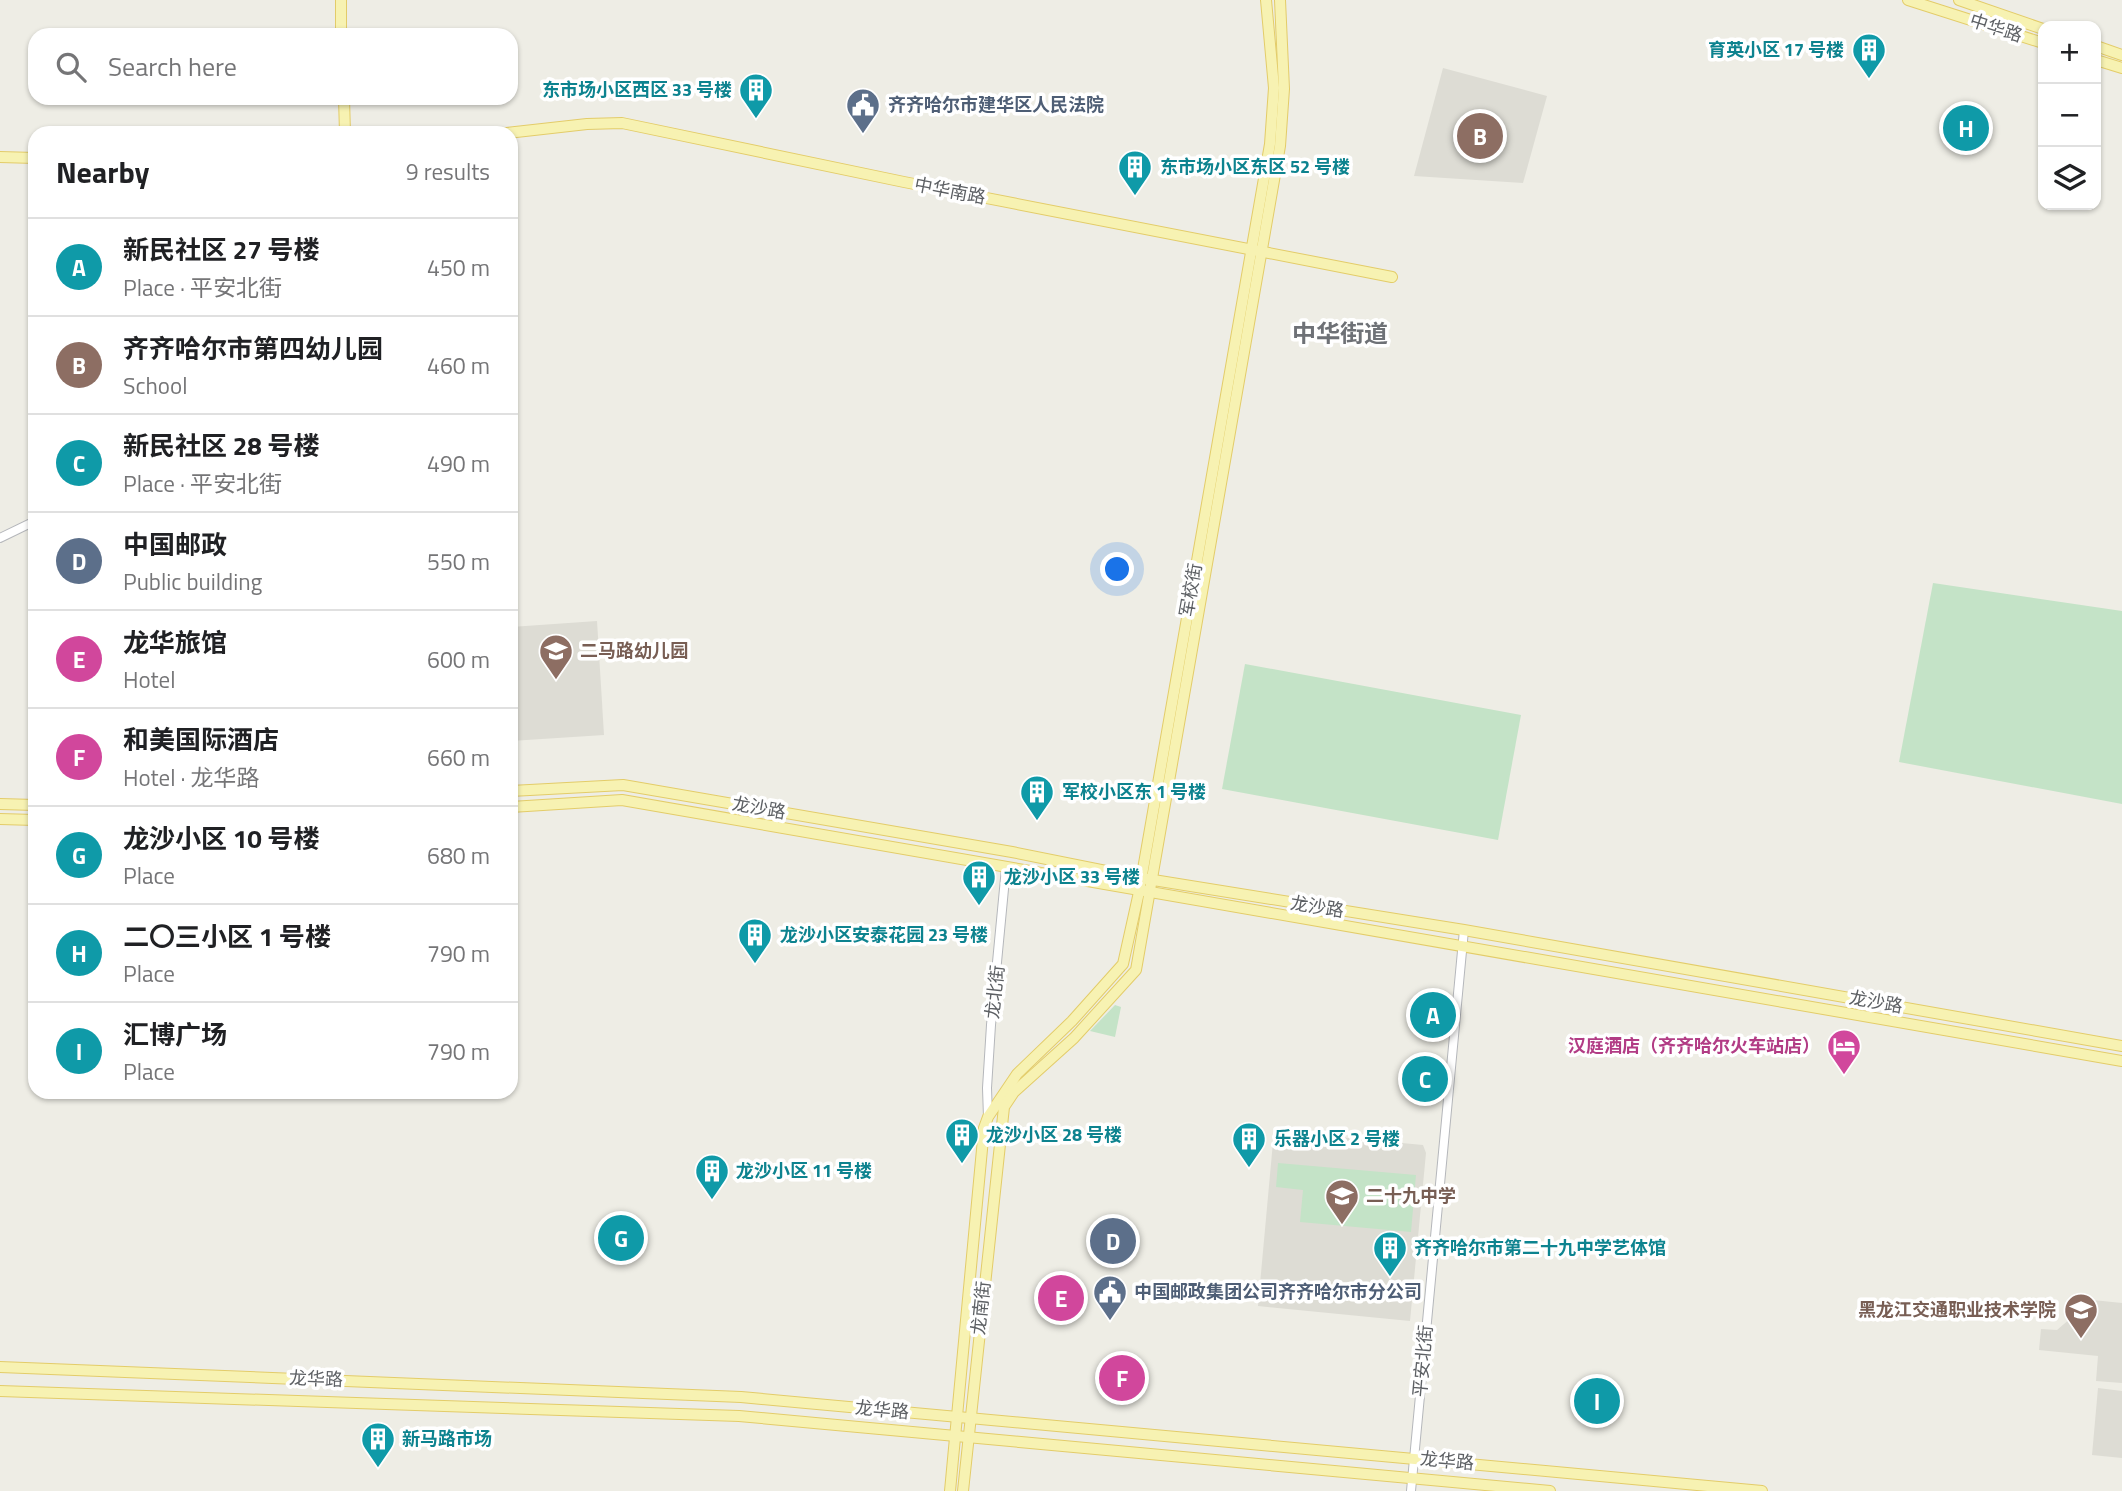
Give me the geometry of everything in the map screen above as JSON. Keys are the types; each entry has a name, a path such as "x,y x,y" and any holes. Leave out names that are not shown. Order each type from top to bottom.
{"main road":[{"path":"341,0 341,28"},
{"name":"军校街","path":"1002,1125 1004,1107 1014,1092 1074,1038 1136,970 1146,878 1255,252 1270,144 1274,89 1266,0"},
{"name":"军校街","path":"1255,252 1280,146 1284,89 1280,0"},
{"name":"中华路","path":"1911,0 2038,41"},
{"name":"中华路","path":"1959,0 2038,27"},
{"path":"2101,48 2122,55"},
{"path":"2101,62 2122,68"},
{"path":"344,105 345,126"},
{"name":"中华南路","path":"518,132 622,123 904,182 1392,277"},
{"path":"0,157 28,158"},
{"name":"龙沙路","path":"518,791 622,785 2122,1046"},
{"name":"龙沙路","path":"518,807 622,800 2122,1061"},
{"path":"0,804 28,804"},
{"path":"0,819 28,820"},
{"name":"军校街","path":"984,1128 990,1114 1017,1074 1072,1021 1123,964 1144,892"},
{"name":"龙南街","path":"963,1491 1002,1125"},
{"name":"龙南街","path":"950,1491 984,1128"},
{"name":"龙华路","path":"0,1367 741,1397 1762,1491"},
{"name":"龙华路","path":"0,1391 739,1416 1550,1491"}],"street":[{"path":"0,538 28,524"},
{"name":"龙北街","path":"990,1114 987,1088 991,1025 1006,868"},
{"name":"平安北街","path":"1411,1491 1464,930"},
{"name":"龙北街","path":"990,1114 995,1026"}],"shaded area":[{"path":"1443,68 1547,96 1523,183 1414,176"},
{"name":"二马路幼儿园","path":"597,621 604,735 518,741 518,627"},
{"name":"二十九中学","path":"1274,1131 1423,1145 1426,1153 1410,1321 1258,1306"},
{"name":"黑龙江交通职业技术学院","path":"2073,1298 2122,1303 2122,1383 2096,1381 2098,1356 2039,1350 2041,1329 2057,1330 2071,1318"},
{"path":"2098,1388 2122,1391 2122,1458 2092,1455"}],"green space":[{"path":"1933,583 2122,611 2122,804 1899,762"},
{"path":"1245,664 1521,715 1498,840 1222,789"},
{"path":"1115,1005 1121,1007 1115,1037 1090,1031"},
{"path":"1278,1163 1416,1175 1411,1232 1300,1222 1303,1190 1276,1187"}],"place":[{"name":"育英小区 17 号楼","path":"1869,80"},
{"name":"东市场小区西区 33 号楼","path":"756,120"},
{"name":"二〇三小区 1 号楼","path":"1966,128"},
{"name":"齐齐哈尔市建华区人民法院","path":"863,135"},
{"name":"齐齐哈尔市第四幼儿园","path":"1480,136"},
{"name":"东市场小区东区 52 号楼","path":"1135,197"},
{"name":"二马路幼儿园","path":"556,681"},
{"name":"军校小区东 1 号楼","path":"1037,822"},
{"name":"龙沙小区 33 号楼","path":"979,907"},
{"name":"龙沙小区安泰花园 23 号楼","path":"755,965"},
{"name":"新民社区 27 号楼","path":"1433,1015"},
{"name":"汉庭酒店（齐齐哈尔火车站店）","path":"1844,1076"},
{"name":"新民社区 28 号楼","path":"1425,1079"},
{"name":"龙沙小区 28 号楼","path":"962,1165"},
{"name":"乐器小区 2 号楼","path":"1249,1169"},
{"name":"龙沙小区 11 号楼","path":"712,1201"},
{"name":"二十九中学","path":"1342,1226"},
{"name":"龙沙小区 10 号楼","path":"621,1238"},
{"name":"中国邮政","path":"1113,1241"},
{"name":"齐齐哈尔市第二十九中学艺体馆","path":"1390,1278"},
{"name":"龙华旅馆","path":"1061,1298"},
{"name":"中国邮政集团公司齐齐哈尔市分公司","path":"1110,1322"},
{"name":"黑龙江交通职业技术学院","path":"2081,1340"},
{"name":"和美国际酒店","path":"1122,1378"},
{"name":"汇博广场","path":"1597,1401"},
{"name":"新马路市场","path":"378,1469"}],"district":[{"name":"中华街道","path":"1340,334"}]}
